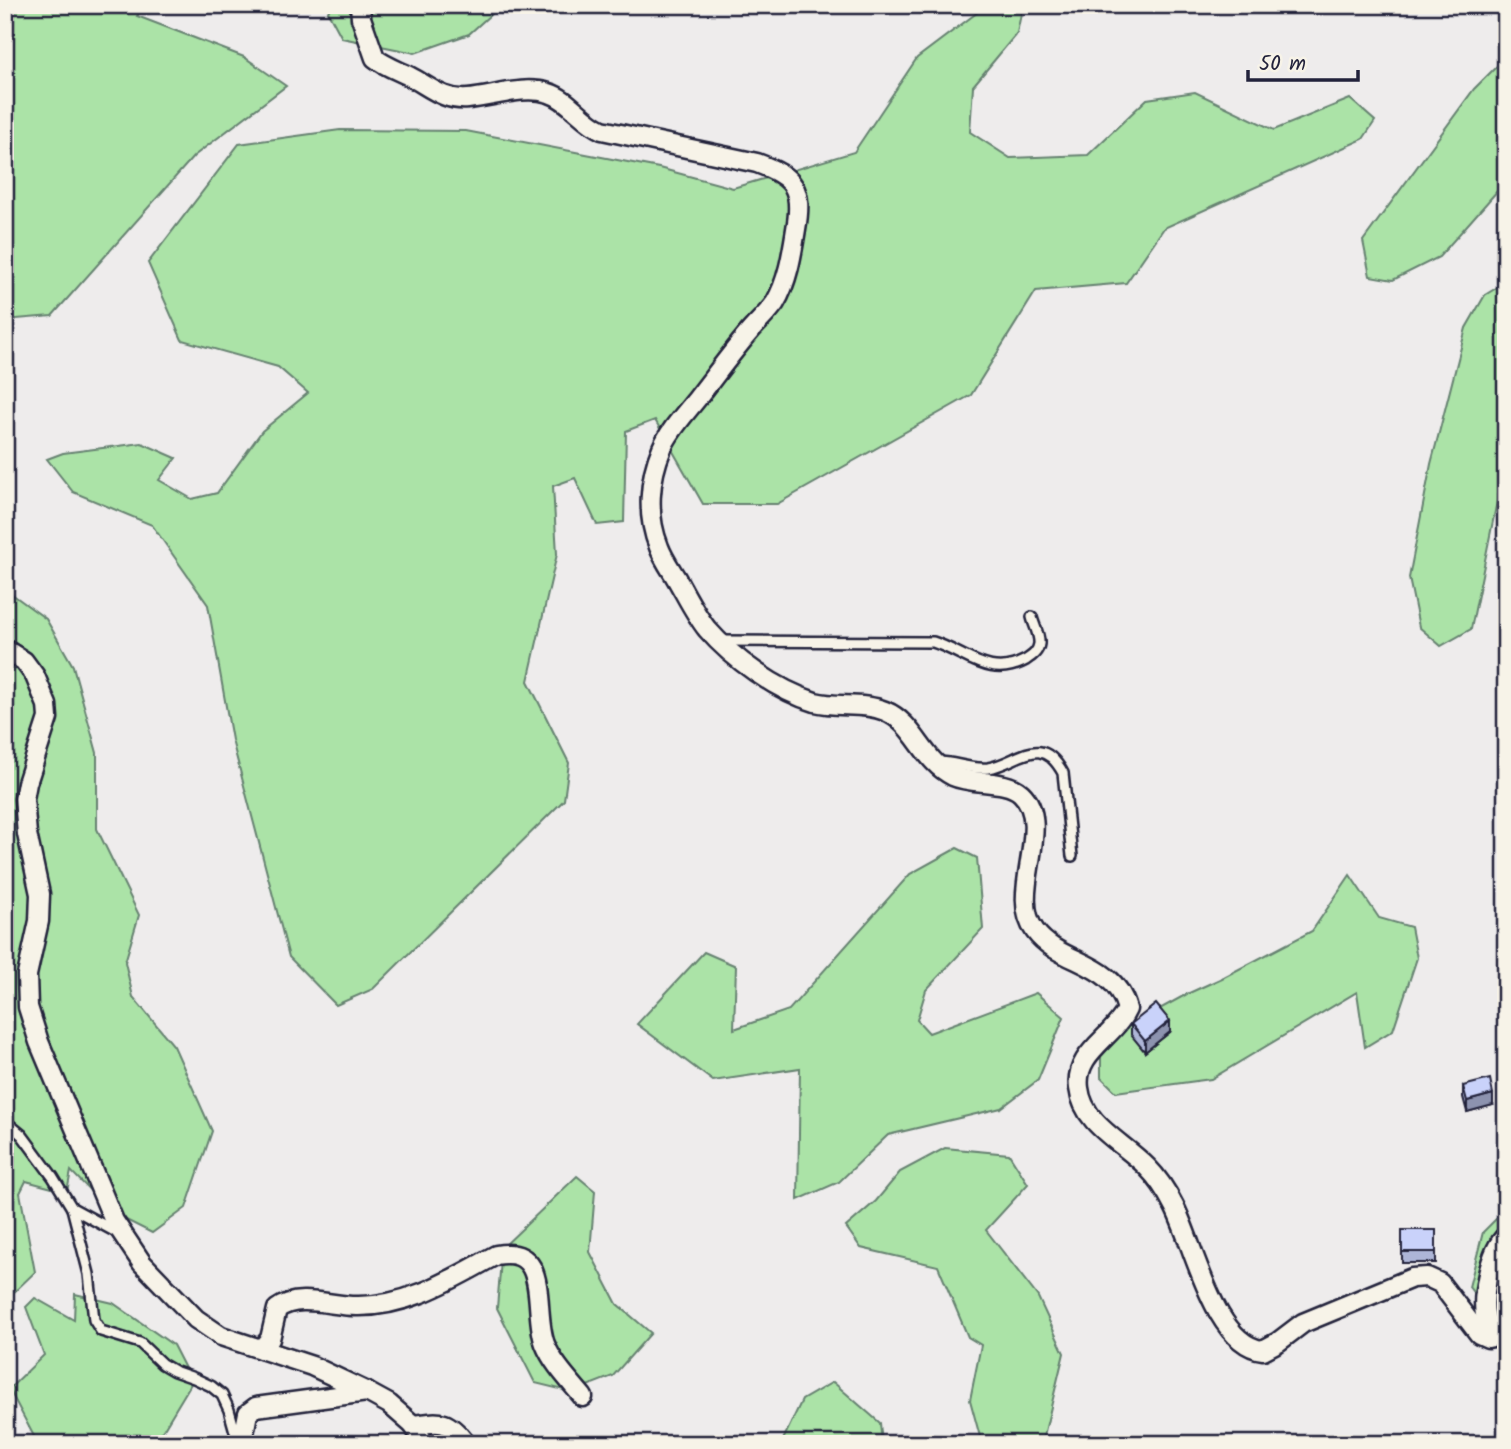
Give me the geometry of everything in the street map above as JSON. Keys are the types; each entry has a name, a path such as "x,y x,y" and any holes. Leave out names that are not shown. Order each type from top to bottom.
{"street":[{"path":"360,5 361,18 375,58 442,95 467,99 500,93 550,93 590,125 602,130 757,163 775,170 794,186 800,202 791,260 775,303 681,419 663,445 653,473 650,500 659,547 697,614 719,641 749,666 783,687 811,701 831,706 870,707 886,711 900,720 933,762 951,776 975,783 1014,788 1022,794 1030,806 1033,821 1026,895 1027,912 1034,930 1048,944 1105,976 1118,987 1126,1009 1121,1021 1086,1056 1079,1070 1083,1105 1093,1120 1146,1166 1162,1184 1176,1209 1218,1310 1245,1345 1263,1350 1321,1314 1412,1278 1427,1278 1440,1283 1479,1334 1488,1338 1502,1335"},
{"path":"5,649 24,661 35,676 47,705 48,718 24,799 27,834 40,894 39,921 27,975 28,1007 39,1042 98,1184 123,1235 142,1263 196,1319 221,1336 312,1366 389,1404 413,1425 425,1444"},
{"path":"1502,1335 1488,1325 1484,1306 1492,1255 1499,1241 1506,1236"},
{"path":"261,1349 270,1339 277,1309 284,1304 312,1301 354,1306 386,1305 420,1294 496,1255 510,1253 522,1256 531,1265 537,1279 539,1320 545,1344 556,1363 583,1397"},
{"path":"240,1444 248,1413 256,1407 367,1392"},
{"path":"413,1425 448,1423 466,1444"}],"lane":[{"path":"719,641 933,642 990,668 1006,667 1033,656 1038,648 1040,641 1032,617"},
{"path":"933,762 987,768 1022,753 1034,751 1047,754 1057,761 1063,772 1072,856"},
{"path":"5,1121 22,1135 72,1208 89,1273 94,1320 101,1331 139,1343 162,1364 202,1382 222,1395 240,1444"},
{"path":"72,1208 123,1235"}],"green space":[{"path":"5,5 145,5 137,16 244,57 286,86 194,156 52,316 5,320"},
{"path":"331,5 501,5 469,34 415,53 342,38 328,12"},
{"path":"1022,9 1017,33 973,86 970,132 1010,158 1088,155 1147,99 1195,92 1274,130 1350,99 1375,121 1363,139 1164,228 1126,283 1036,291 971,395 777,504 703,504 655,420 626,431 624,522 597,525 575,478 553,486 557,554 528,681 569,763 564,800 373,989 336,1005 289,957 232,740 208,605 152,525 73,492 47,459 63,453 142,443 176,458 159,480 192,499 217,493 262,431 308,393 278,367 182,340 148,263 239,144 340,130 466,131 659,168 733,188 854,152 917,58 978,12"},
{"path":"1506,57 1506,181 1439,257 1393,280 1370,276 1363,241 1474,89"},
{"path":"1506,282 1506,457 1471,629 1441,646 1419,627 1409,578 1431,464 1466,328 1485,295"},
{"path":"5,589 46,619 73,666 97,753 97,829 139,915 125,962 133,997 174,1046 212,1131 186,1208 152,1233 112,1213 71,1171 67,1192 26,1181 20,1193 35,1272 5,1301"},
{"path":"957,848 977,858 983,929 926,990 917,1020 929,1033 1036,993 1064,1017 1038,1080 1001,1108 888,1135 839,1182 798,1200 800,1068 713,1081 637,1024 704,952 736,966 734,1029 789,1010 910,874"},
{"path":"1350,875 1379,918 1411,927 1417,958 1393,1030 1365,1047 1357,992 1211,1079 1116,1092 1101,1077 1101,1053 1125,1028 1312,931"},
{"path":"945,1148 1009,1154 1028,1184 986,1230 1038,1297 1064,1353 1042,1444 982,1444 970,1400 981,1345 968,1337 938,1266 861,1248 846,1227 876,1201 900,1172"},
{"path":"577,1176 595,1191 590,1252 617,1304 651,1333 613,1376 572,1392 535,1383 497,1308 502,1248"},
{"path":"1506,1209 1506,1254 1498,1256 1483,1305 1469,1287 1483,1232"},
{"path":"75,1294 113,1303 173,1345 192,1382 160,1435 148,1444 38,1444 9,1389 44,1355 26,1307 35,1298 74,1320"},
{"path":"833,1382 880,1423 882,1444 781,1444 802,1400"}],"building":[{"path":"1156,1004 1170,1021 1145,1041 1131,1024"},
{"path":"1490,1079 1493,1094 1467,1101 1463,1086"},
{"path":"1402,1230 1436,1230 1436,1252 1402,1252"}]}
